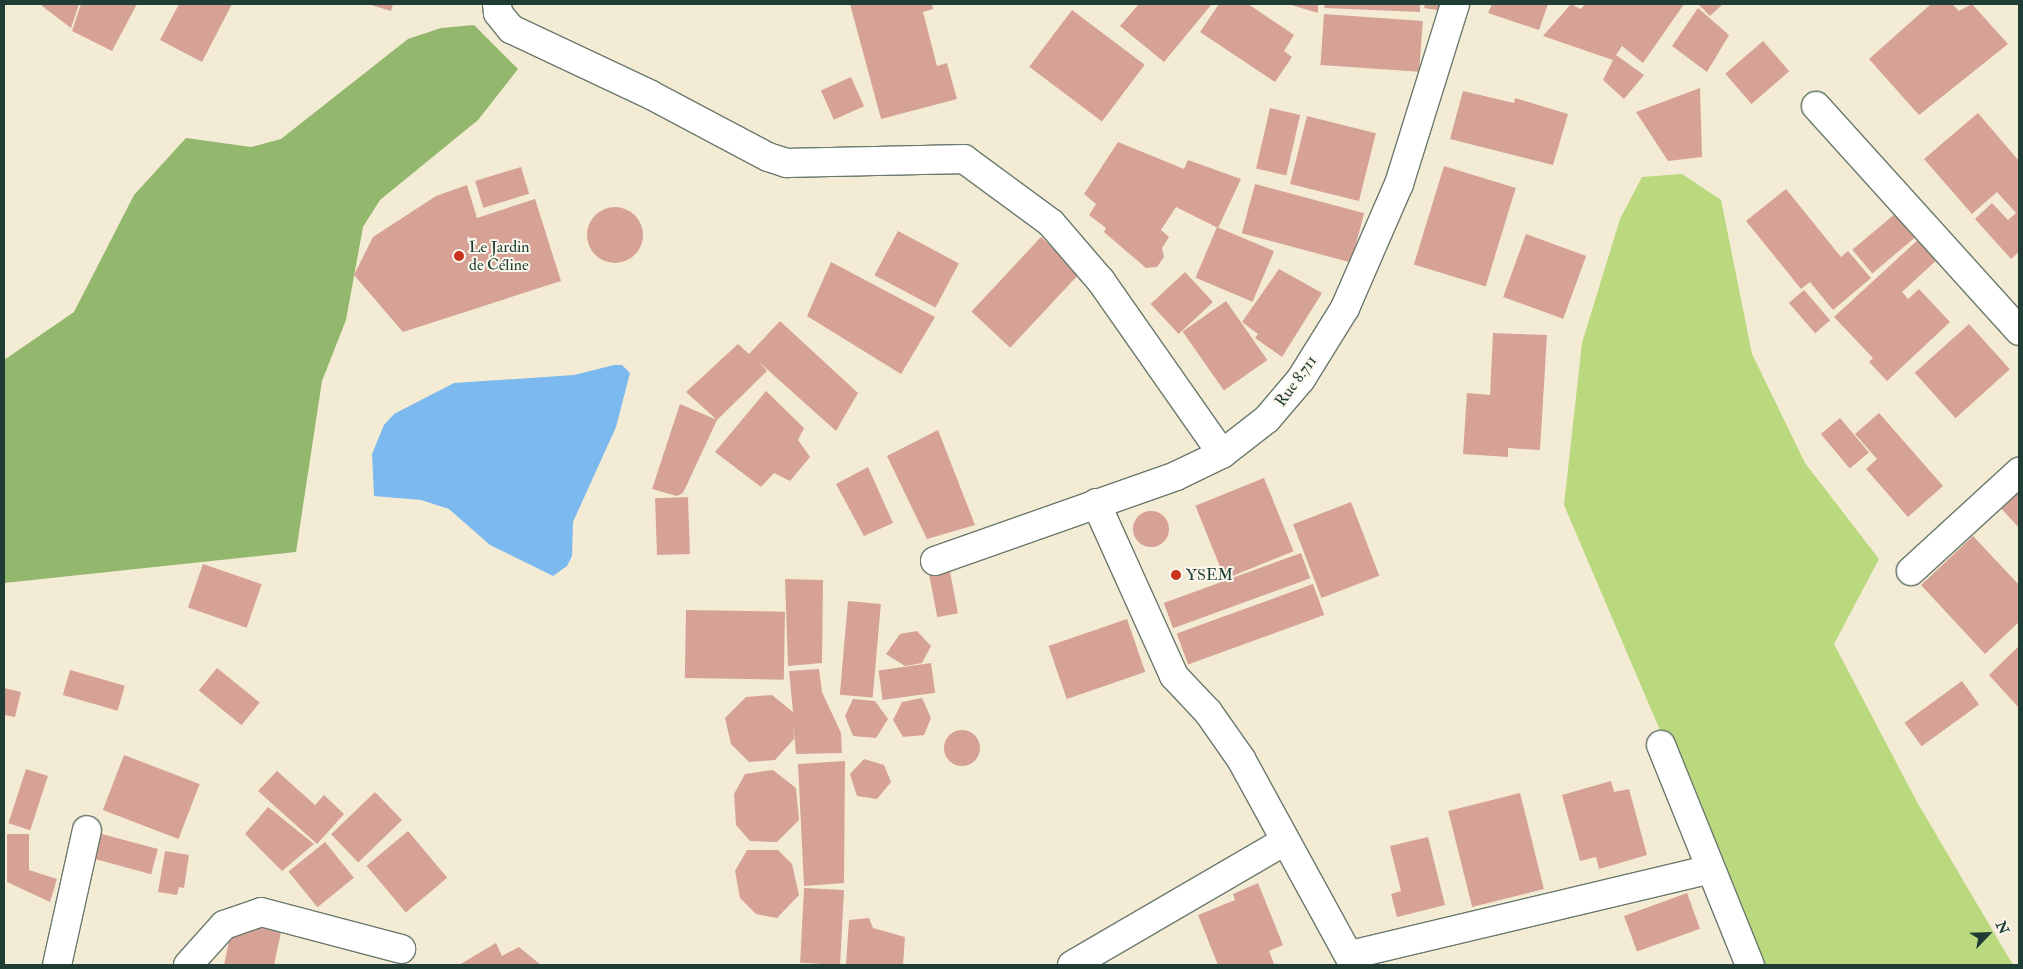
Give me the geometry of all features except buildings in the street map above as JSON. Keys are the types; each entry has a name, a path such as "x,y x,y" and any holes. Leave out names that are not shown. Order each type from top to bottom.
{"street":[{"path":"497,4 511,29 651,95 768,157 787,163 964,159 1051,223 1101,281 1222,454"},
{"name":"Rue 8.711","path":"935,561 1176,476 1222,454 1267,419 1301,379 1345,308 1399,184 1455,4"},
{"path":"1816,106 2019,331"},
{"path":"1911,571 2019,472"},
{"path":"1096,503 1174,676 1208,712 1241,759 1283,842 1352,960 1710,869"},
{"path":"1661,746 1750,965"},
{"path":"57,965 87,830"},
{"path":"1072,965 1283,842"},
{"path":"188,965 224,925 261,912 401,949"}],"green space":[{"path":"474,25 518,69 478,120 380,200 363,227 346,320 322,381 296,552 4,583 4,360 74,312 134,195 186,138 251,147 281,139 408,39 441,28"},
{"path":"1682,174 1721,200 1752,354 1805,463 1879,559 1834,644 1917,802 2013,965 1760,965 1564,505 1582,343 1620,219 1642,177"}],"water":[{"path":"614,365 622,365 630,373 616,427 573,522 572,556 567,566 553,576 490,545 449,509 421,500 374,496 372,454 384,425 394,414 454,383 574,375"}],"place":[{"name":"Le Jardin de Céline","path":"459,256"},
{"name":"YSEM","path":"1176,575"}]}
